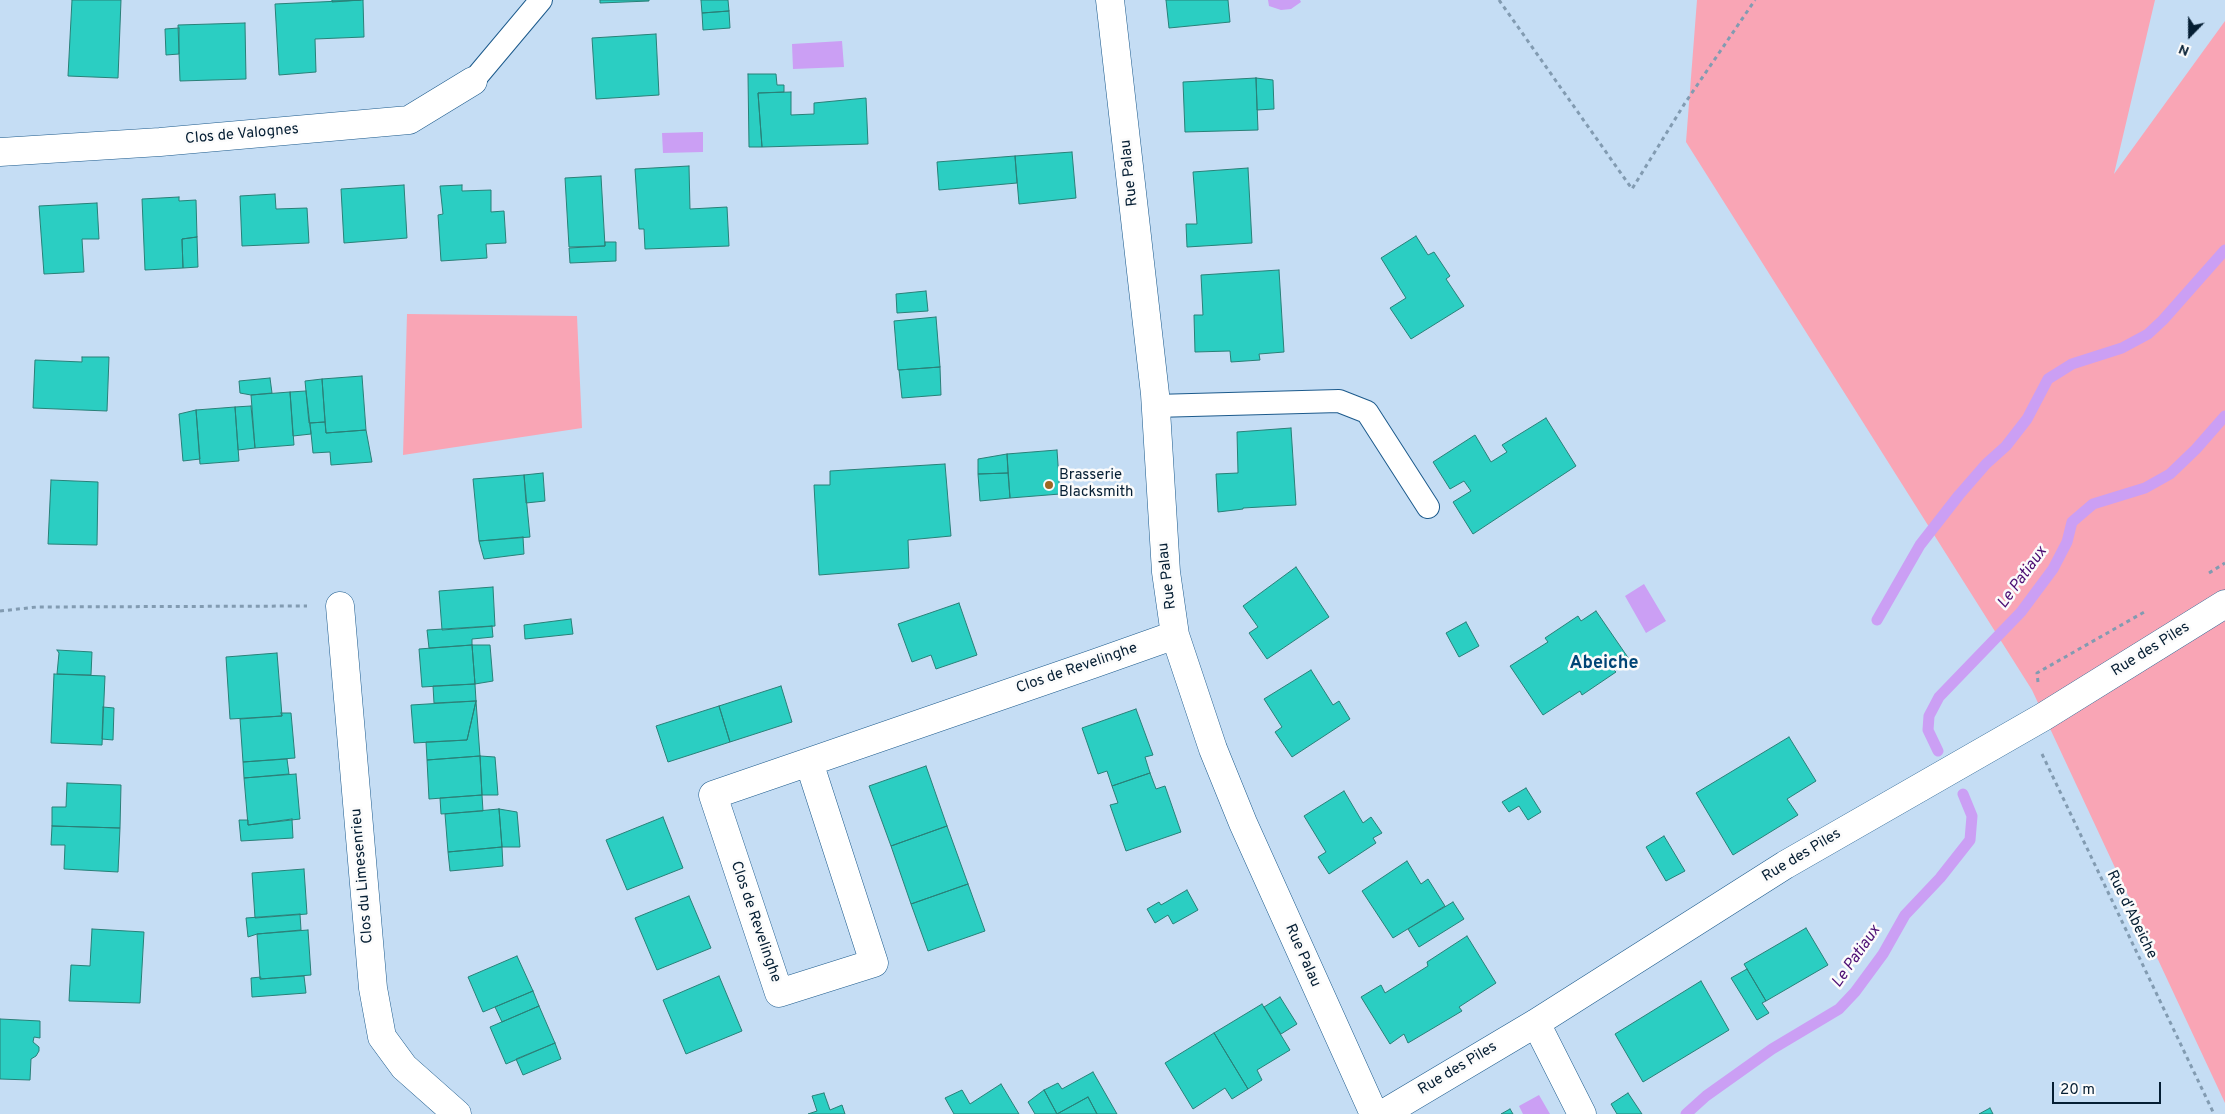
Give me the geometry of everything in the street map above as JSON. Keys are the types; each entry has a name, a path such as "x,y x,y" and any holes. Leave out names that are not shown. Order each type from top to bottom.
{"street":[{"name":"Rue Palau","path":"1110,0 1155,406 1166,572 1176,635 1213,749 1243,823 1374,1114"},
{"name":"Clos de Valognes","path":"0,152 160,142 409,120 473,80"},
{"name":"Rue des Piles","path":"1383,1114 1536,1023 1785,865 2028,725 2225,604"},
{"name":"Clos du Limesenrieu","path":"340,606 373,988 382,1037 404,1067 457,1114"},
{"name":"Clos de Revelinghe","path":"809,762 874,963 779,993 712,795 1176,635"},
{"path":"1536,1023 1582,1114"}],"lane":[{"path":"473,80 540,0"},
{"path":"1155,406 1339,401 1368,412 1428,507"}],"path":[{"path":"1499,0 1632,189 1685,102 1755,0"},
{"path":"0,611 37,607 340,606"},
{"name":"Rue d'Abeiche","path":"2028,725 2214,1114"}],"shaded area":[{"path":"1268,0 1300,0 1301,2 1291,9 1281,10 1269,6"},
{"path":"1697,0 2155,0 2114,174 2225,21 2225,1103 2032,690 1686,142"},
{"path":"842,41 844,67 793,69 792,44"},
{"path":"703,132 703,152 663,153 662,133"},
{"path":"407,314 577,316 582,428 403,455"},
{"path":"1644,584 1666,621 1646,633 1625,596"},
{"path":"1539,1095 1550,1114 1523,1114 1519,1106"}],"building":[{"path":"72,0 121,0 118,78 68,76"},
{"path":"332,0 361,0 332,2"},
{"path":"363,0 364,37 315,39 316,72 279,75 275,4"},
{"path":"600,0 649,0 649,1 600,3"},
{"path":"701,0 728,0 729,11 702,13"},
{"path":"1166,0 1228,0 1230,22 1169,28"},
{"path":"729,11 730,28 703,30 702,13"},
{"path":"245,23 246,79 180,81 178,25"},
{"path":"179,28 179,54 166,55 165,29"},
{"path":"656,34 659,95 596,99 592,38"},
{"path":"748,74 776,74 777,85 784,85 784,92 758,93 762,147 749,147"},
{"path":"1256,78 1273,80 1274,109 1257,110"},
{"path":"1256,78 1258,130 1185,132 1183,82"},
{"path":"791,92 791,115 814,114 814,103 866,98 868,144 762,147 758,93"},
{"path":"1072,152 1076,198 1019,204 1015,156"},
{"path":"1015,156 1017,183 939,190 937,162"},
{"path":"689,166 690,209 727,207 729,246 645,249 644,229 639,229 635,169"},
{"path":"1248,168 1252,243 1187,247 1186,224 1197,224 1193,172"},
{"path":"601,176 605,246 569,247 565,178"},
{"path":"404,185 407,238 344,243 341,189"},
{"path":"462,185 462,191 491,190 491,212 504,211 506,243 486,244 487,258 441,261 438,215 443,214 440,186"},
{"path":"275,194 276,209 307,208 309,243 242,246 240,196"},
{"path":"179,197 179,201 196,200 197,237 182,239 183,268 145,270 142,199"},
{"path":"97,203 99,239 82,239 84,272 44,274 39,206"},
{"path":"1416,236 1428,255 1434,252 1450,276 1446,279 1464,306 1411,339 1390,308 1406,298 1381,258"},
{"path":"197,237 198,267 183,268 182,239"},
{"path":"605,242 616,242 616,261 570,263 569,248 605,246"},
{"path":"1279,270 1284,352 1259,354 1260,360 1231,362 1230,351 1195,352 1194,315 1203,315 1201,275"},
{"path":"926,291 928,311 897,313 896,294"},
{"path":"936,317 940,367 898,370 894,321"},
{"path":"82,357 109,357 107,411 33,408 35,360 82,362"},
{"path":"940,367 941,395 902,398 899,370"},
{"path":"362,376 366,430 326,433 322,379"},
{"path":"270,378 272,393 251,395 240,393 239,381"},
{"path":"322,379 325,422 309,423 305,381"},
{"path":"306,391 311,434 293,436 290,392"},
{"path":"290,392 294,445 255,448 251,395"},
{"path":"251,406 255,448 238,450 235,407"},
{"path":"235,407 239,461 200,464 196,410"},
{"path":"196,410 200,459 183,461 179,414"},
{"path":"1546,418 1576,466 1473,534 1453,502 1471,491 1464,481 1450,489 1433,462 1475,435 1491,462 1507,452 1502,445"},
{"path":"325,422 326,433 366,430 372,462 331,465 330,452 313,453 310,423"},
{"path":"1291,428 1296,505 1243,508 1218,512 1216,474 1238,473 1237,432"},
{"path":"1057,450 1060,494 1010,498 1007,454"},
{"path":"1007,454 1008,473 978,474 978,459"},
{"path":"945,464 951,536 908,540 909,568 819,575 814,485 830,485 830,471"},
{"path":"543,473 545,501 526,503 524,475"},
{"path":"1008,473 1010,498 980,501 978,474"},
{"path":"524,475 530,537 479,541 473,479"},
{"path":"51,480 98,482 97,545 48,544"},
{"path":"523,537 524,554 484,559 479,541"},
{"path":"1296,567 1329,617 1267,659 1249,633 1258,627 1243,606"},
{"path":"493,587 495,626 442,630 439,591"},
{"path":"959,603 977,655 936,669 931,655 912,662 898,624"},
{"path":"1596,611 1629,659 1613,669 1616,672 1582,695 1580,691 1543,715 1510,666 1548,642 1545,638 1578,616 1581,621"},
{"path":"571,619 573,634 525,639 524,625"},
{"path":"1466,622 1479,646 1459,657 1446,633"},
{"path":"492,626 493,637 472,639 472,645 429,648 427,630"},
{"path":"472,645 475,684 422,687 419,649"},
{"path":"472,645 490,645 493,681 475,684"},
{"path":"57,650 92,652 91,675 57,674 59,653"},
{"path":"277,653 282,716 230,719 226,657"},
{"path":"1311,670 1333,705 1339,701 1350,719 1292,757 1275,732 1282,727 1264,699"},
{"path":"54,674 105,676 102,745 51,743"},
{"path":"475,684 476,701 434,703 433,686"},
{"path":"781,686 792,722 730,742 719,706"},
{"path":"476,701 480,756 427,760 426,742 467,740"},
{"path":"476,701 467,740 414,743 411,705"},
{"path":"719,706 730,742 668,762 656,726"},
{"path":"103,707 114,708 113,740 102,739"},
{"path":"1136,709 1153,755 1145,757 1150,773 1112,786 1107,771 1098,774 1082,728"},
{"path":"281,713 291,713 295,758 243,762 240,719 282,716"},
{"path":"1789,737 1816,781 1787,799 1798,815 1733,855 1696,793"},
{"path":"480,756 482,795 429,799 427,760"},
{"path":"480,756 495,757 498,795 482,795"},
{"path":"287,759 289,774 244,778 243,762"},
{"path":"926,766 947,826 891,846 869,786"},
{"path":"1150,773 1156,789 1165,786 1181,832 1126,851 1110,805 1118,803 1112,786"},
{"path":"296,774 300,819 248,825 244,778"},
{"path":"67,783 121,785 120,828 52,826 52,807 66,807"},
{"path":"1526,788 1541,812 1528,820 1519,806 1509,812 1502,802"},
{"path":"1344,791 1363,823 1371,817 1382,833 1373,838 1376,843 1329,874 1318,857 1326,852 1304,816"},
{"path":"482,795 483,811 441,814 440,798"},
{"path":"499,809 517,812 520,847 502,847"},
{"path":"499,809 502,847 448,852 445,814"},
{"path":"663,817 683,868 627,890 606,840"},
{"path":"292,819 293,838 241,841 239,820 248,820 248,825"},
{"path":"52,826 120,828 118,872 64,869 65,845 51,845"},
{"path":"947,826 968,884 911,904 891,846"},
{"path":"1664,836 1685,871 1666,881 1646,847"},
{"path":"502,847 503,866 450,871 448,852"},
{"path":"1407,861 1421,884 1428,879 1445,906 1393,938 1362,891"},
{"path":"304,869 307,914 255,918 252,873"},
{"path":"968,884 985,931 928,951 911,904"},
{"path":"1187,890 1198,910 1173,924 1168,915 1155,923 1147,909 1159,902 1161,905"},
{"path":"689,896 711,948 657,970 635,918"},
{"path":"1453,902 1464,919 1419,947 1408,929"},
{"path":"300,914 301,930 257,934 248,937 246,918"},
{"path":"1806,928 1828,965 1766,1001 1744,964"},
{"path":"92,929 144,932 140,1003 69,1001 71,965 90,966"},
{"path":"308,930 311,975 260,979 257,934"},
{"path":"1467,936 1496,983 1459,1007 1462,1011 1408,1043 1404,1034 1390,1044 1361,997 1381,985 1385,993 1428,966 1427,962"},
{"path":"517,956 533,991 483,1012 468,977"},
{"path":"1747,969 1766,1001 1762,1003 1769,1013 1757,1020 1731,978"},
{"path":"304,976 306,993 252,997 251,978"},
{"path":"719,976 742,1031 686,1054 663,1000"},
{"path":"1701,981 1729,1030 1643,1082 1615,1034"},
{"path":"533,991 539,1006 502,1022 495,1007"},
{"path":"1280,997 1297,1024 1281,1034 1264,1007"},
{"path":"1262,1004 1290,1050 1257,1070 1262,1080 1248,1089 1214,1033"},
{"path":"539,1006 555,1043 506,1064 490,1027"},
{"path":"0,1019 40,1021 40,1038 34,1037 33,1042 39,1047 39,1051 31,1059 30,1080 0,1079"},
{"path":"1214,1033 1248,1089 1232,1099 1225,1088 1193,1109 1165,1063"},
{"path":"555,1043 561,1059 523,1075 516,1059"},
{"path":"1093,1072 1117,1114 1097,1114 1088,1097 1057,1114 1044,1090 1058,1083 1062,1089"},
{"path":"1001,1084 1019,1114 954,1114 945,1098 962,1090 970,1104"},
{"path":"1044,1090 1057,1114 1035,1114 1028,1102"},
{"path":"824,1093 830,1110 842,1105 845,1114 808,1114 817,1111 812,1096"},
{"path":"1628,1093 1642,1114 1617,1114 1611,1104"},
{"path":"1088,1097 1097,1114 1057,1114"},
{"path":"1990,1108 1993,1114 1979,1114"},
{"path":"1510,1109 1513,1114 1501,1114"}],"waterway":[{"path":"1877,620 1920,545 1959,495 1986,464 2006,446 2027,419 2048,379 2072,364 2122,348 2148,334 2163,320 2225,250"},
{"name":"Le Patiaux","path":"1938,751 1928,730 1929,716 1939,697 2021,612 2053,569 2067,542 2072,522 2093,504 2145,488 2170,474 2196,449 2225,416"},
{"name":"Le Patiaux","path":"1686,1114 1706,1096 1772,1049 1839,1009 1855,992 1883,954 1905,915 1940,878 1970,840 1972,816 1963,794"}],"place":[{"name":"Brasserie Blacksmith","path":"1049,485"}],"district":[{"name":"Abeiche","path":"1604,664"}]}
